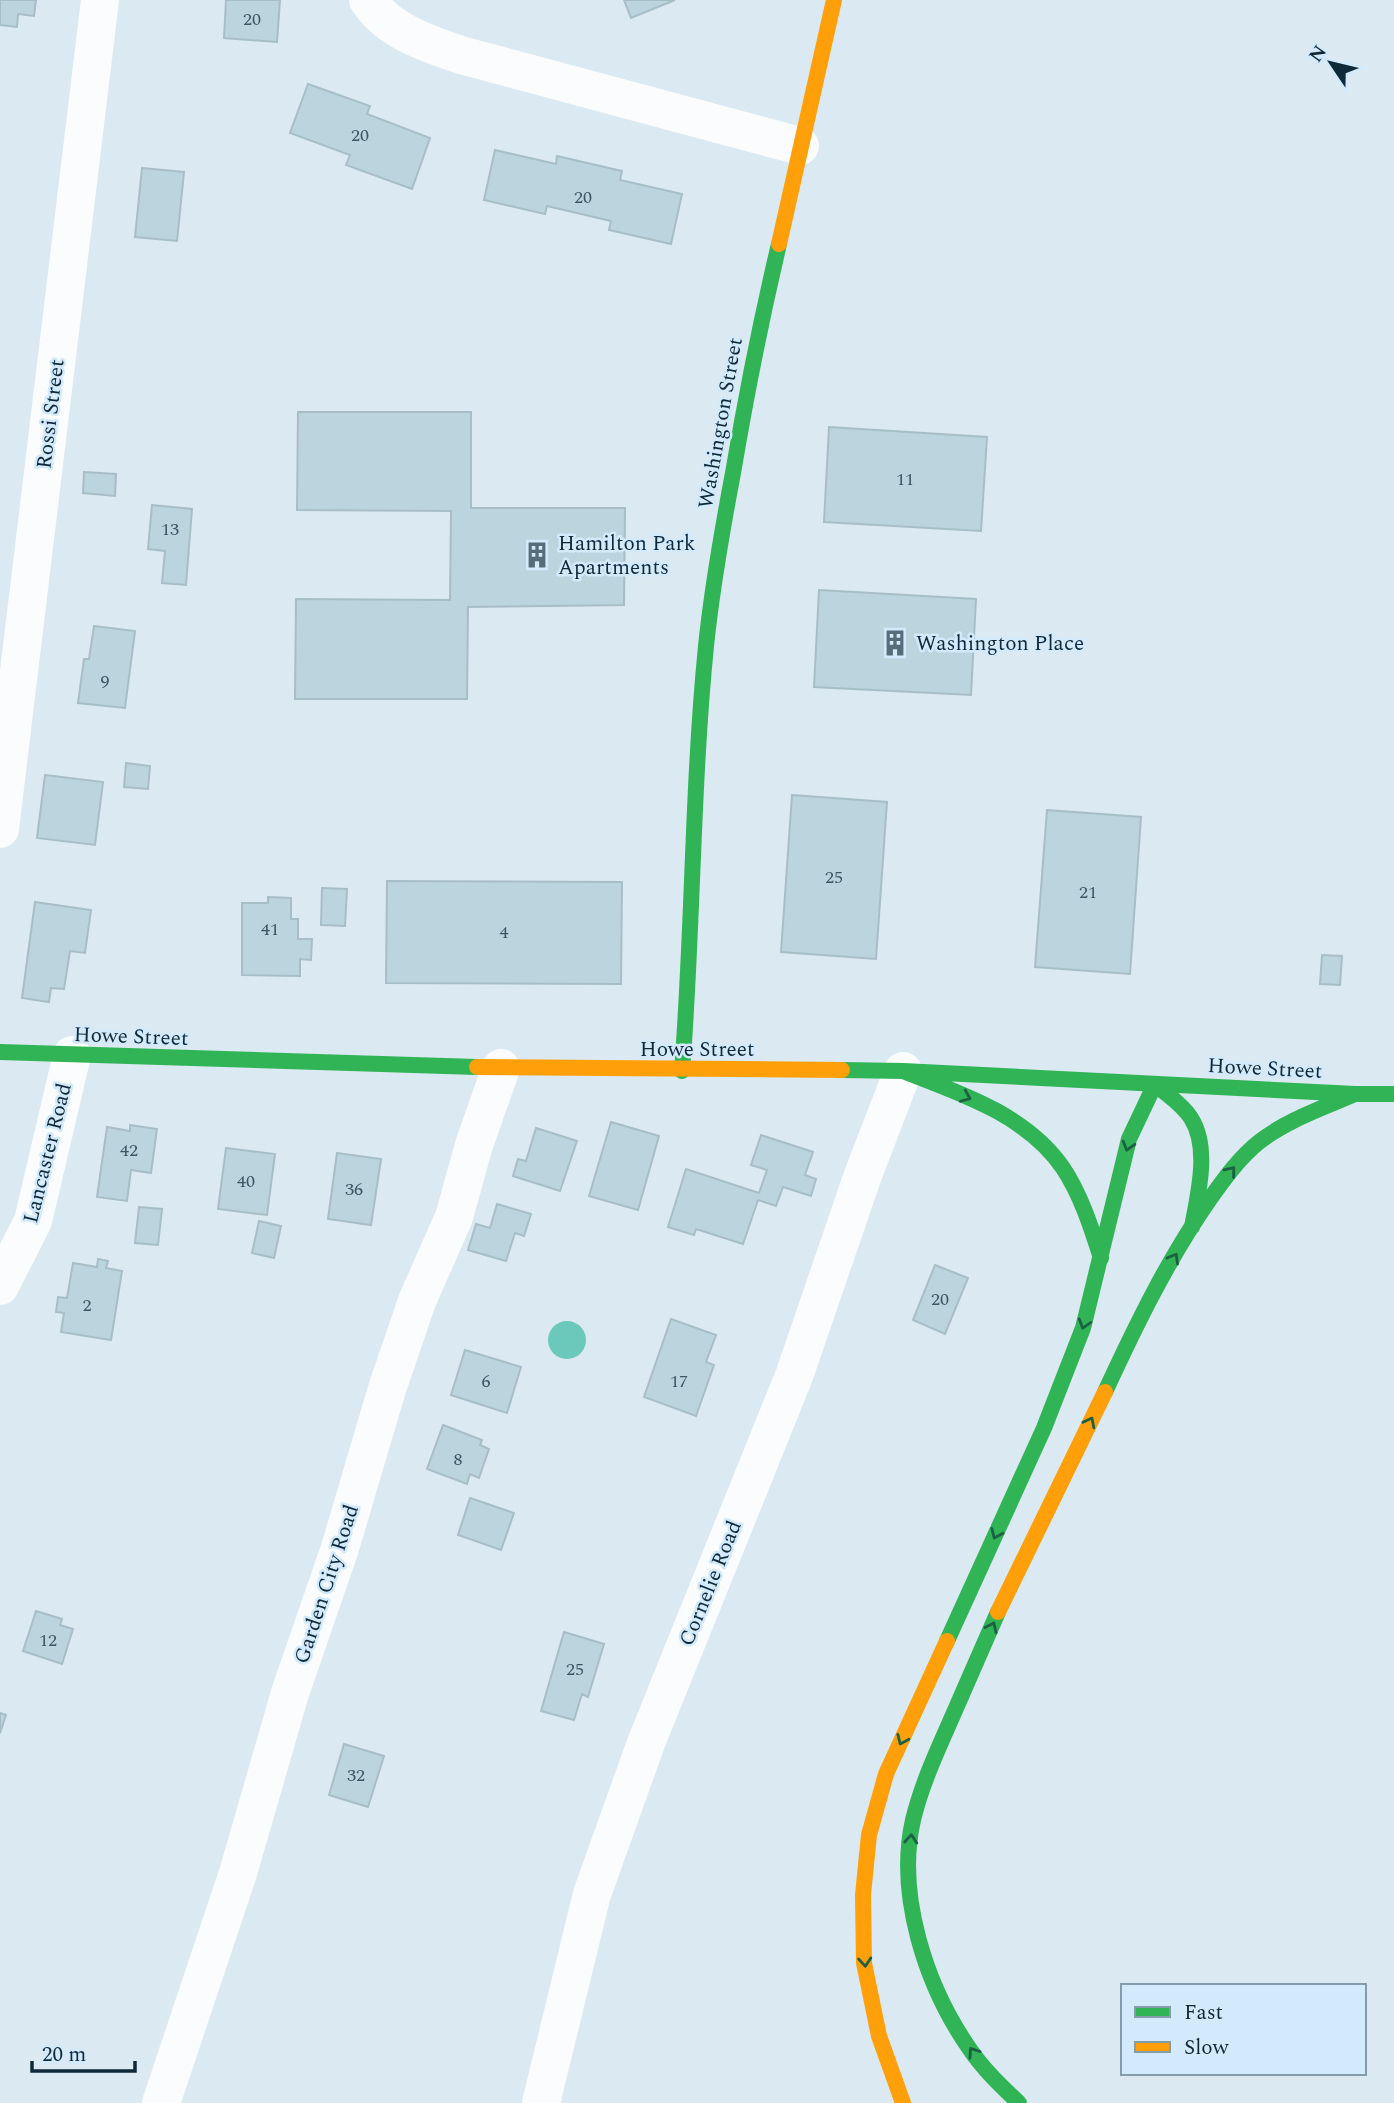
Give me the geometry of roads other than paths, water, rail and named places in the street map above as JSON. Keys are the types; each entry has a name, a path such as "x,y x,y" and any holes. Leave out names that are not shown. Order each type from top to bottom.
{"main road":[{"name":"Washington Street","path":"682,1071 690,964 699,736 716,565 755,343 834,0"},
{"name":"Howe Street","path":"0,1052 501,1068 903,1071 1394,1094"},
{"path":"903,1071 975,1100 1026,1131 1057,1160 1082,1205 1101,1258"},
{"path":"903,2103 879,2036 864,1963 863,1895 869,1835 886,1774 1044,1427 1083,1328 1129,1139 1154,1084 1192,1118 1198,1137 1198,1195 1192,1227"},
{"path":"1018,2103 984,2068 956,2027 934,1981 915,1926 909,1870 914,1816 929,1770 1044,1514 1160,1283 1192,1227 1232,1170 1249,1151 1276,1129 1355,1094"}],"street":[{"name":"Rossi Street","path":"0,829 100,0"},
{"path":"368,0 390,23 423,42 461,55 800,146"},
{"name":"Lancaster Road","path":"0,1286 33,1221 72,1055"},
{"name":"Garden City Road","path":"161,2103 238,1872 290,1693 340,1548 387,1388 417,1301 454,1217 474,1145 501,1068"},
{"name":"Cornelie Road","path":"541,2103 592,1894 646,1743 794,1376 863,1175 903,1071"}],"place":[{"name":"Hamilton Park Apartments","path":"537,555"},
{"name":"Washington Place","path":"895,643"}]}
